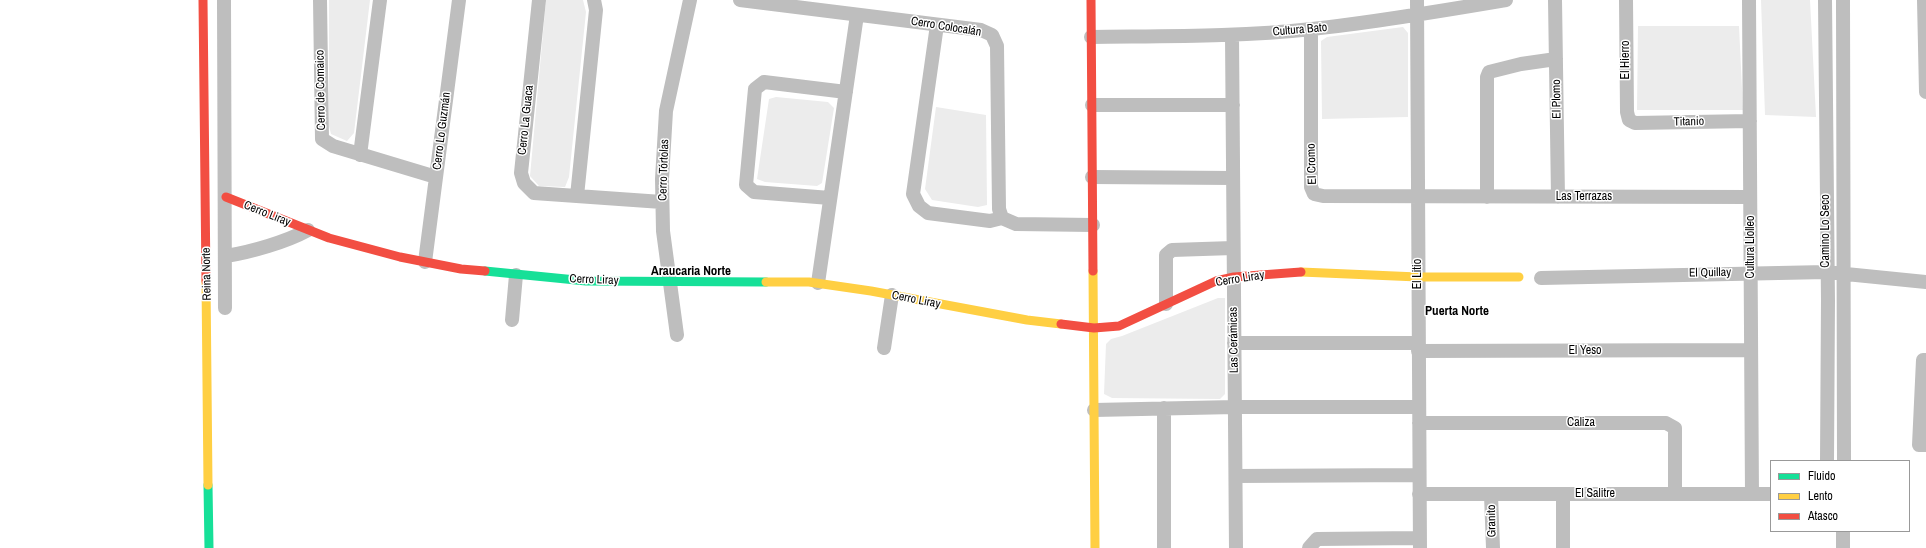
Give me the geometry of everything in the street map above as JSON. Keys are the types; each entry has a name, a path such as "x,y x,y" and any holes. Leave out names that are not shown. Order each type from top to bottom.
{"street":[{"name":"Reina Norte","path":"203,0 210,548"},
{"name":"Reina Norte","path":"224,0 226,197 225,308"},
{"name":"Cerro de Comaico","path":"320,0 322,139 333,146 436,177"},
{"path":"360,155 380,0"},
{"name":"Cerro Lo Guzmán","path":"425,262 459,0"},
{"name":"Cerro La Guaca","path":"539,0 521,173 524,183 534,193 662,202"},
{"path":"577,196 596,10 594,0"},
{"name":"Cerro Colocalán","path":"740,0 981,30 992,35 997,46 999,209 1002,218"},
{"path":"1091,0 1095,548"},
{"name":"El Litio","path":"1417,0 1420,543"},
{"name":"Cultura Bato","path":"1091,37 1232,35 1311,30 1417,16 1506,0"},
{"name":"El Plomo","path":"1555,0 1558,197"},
{"name":"El Hierro","path":"1626,0 1627,112 1629,120"},
{"name":"Cultura Llolleo","path":"1749,0 1752,494"},
{"name":"Camino Lo Seco","path":"1825,0 1828,460"},
{"name":"Camino Lo Seco","path":"1842,0 1844,460"},
{"path":"1924,0 1926,92"},
{"name":"Cerro Tórtolas","path":"677,335 663,231 662,179 666,111 688,2"},
{"path":"818,283 857,15"},
{"path":"937,25 914,194 919,206 928,213 990,221 1002,218 1016,224 1093,225"},
{"name":"El Cromo","path":"1311,30 1311,187 1314,194 1323,196 1418,197"},
{"name":"Las Cerámicas","path":"1232,35 1236,548"},
{"path":"1487,197 1487,77 1489,72 1521,64 1556,59"},
{"path":"830,198 754,192 746,185 755,89 764,82 846,92"},
{"path":"1092,104 1233,105"},
{"name":"Titanio","path":"1629,120 1635,123 1750,121"},
{"path":"1092,177 1233,178"},
{"name":"Cerro Liray","path":"226,197 333,239 400,257 461,269 586,281 818,283 1027,320 1094,328 1119,326 1216,281 1234,278 1291,272 1418,277 1519,277"},
{"name":"Las Terrazas","path":"1418,197 1750,197"},
{"name":"Cerro Liray","path":"226,256 299,235 308,230"},
{"path":"1166,304 1166,255 1172,250 1233,248"},
{"name":"El Quillay","path":"1541,278 1751,272 1826,272 1926,282"},
{"path":"512,320 516,275"},
{"path":"884,348 892,295"},
{"name":"El Yeso","path":"1234,343 1418,347 1751,350"},
{"path":"1926,360 1923,360 1919,445 1926,445"},
{"path":"1094,410 1236,407 1419,408"},
{"path":"1164,408 1164,548"},
{"name":"Caliza","path":"1419,423 1666,423 1675,428 1675,494"},
{"path":"1236,476 1419,476"},
{"name":"El Salitre","path":"1419,494 1770,494"},
{"name":"Granito","path":"1492,494 1493,548"},
{"path":"1563,494 1563,548"},
{"path":"1843,532 1843,548"},
{"path":"1309,548 1317,539 1420,543"}],"shaded area":[{"path":"329,0 370,0 354,133 347,141 331,134 329,126"},
{"path":"546,0 583,0 586,12 569,177 565,187 539,186 530,176"},
{"path":"1761,0 1810,0 1816,117 1765,115"},
{"path":"1638,26 1739,26 1743,110 1637,110"},
{"path":"1403,27 1408,33 1408,117 1322,119 1321,41 1327,37"},
{"path":"776,97 828,102 834,108 822,183 817,186 765,182 757,179 769,99"},
{"path":"936,107 986,115 987,205 978,207 932,200 925,189"},
{"path":"1218,298 1225,298 1225,394 1220,399 1112,398 1104,394 1106,344 1111,339"}],"traffic: fast":[{"path":"485,271 586,281 766,282"},
{"path":"208,485 209,548"}],"traffic: slow":[{"path":"1093,271 1095,548"},
{"path":"1301,272 1418,277 1519,277"},
{"path":"206,281 208,485"},
{"path":"766,282 809,282 871,291 1027,320 1061,324"}],"traffic: jam":[{"path":"203,0 206,281"},
{"path":"1091,0 1093,271"},
{"path":"226,197 329,238 400,257 461,269 485,271"},
{"path":"1061,324 1094,328 1119,326 1216,281 1234,277 1301,272"}],"district":[{"name":"Araucaria Norte","path":"691,272"},
{"name":"Puerta Norte","path":"1457,312"}]}
